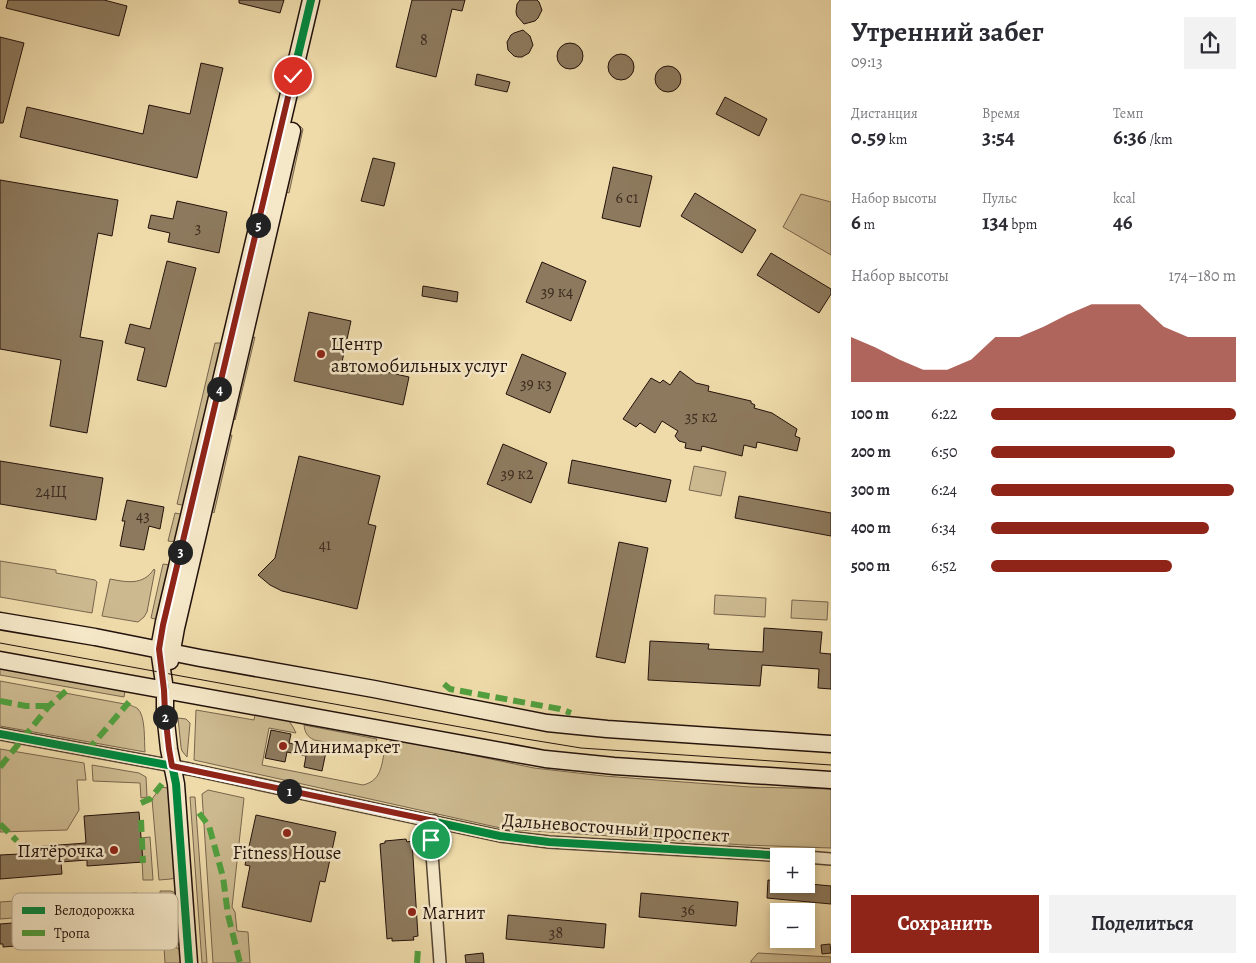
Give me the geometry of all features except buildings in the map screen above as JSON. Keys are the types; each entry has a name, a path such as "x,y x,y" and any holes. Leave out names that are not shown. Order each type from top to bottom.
{"main road":[{"path":"190,963 176,784 169,749 165,713 166,651 163,625 311,0"},
{"path":"166,651 178,619 322,0"},
{"path":"0,621 374,688 547,722 607,729 831,744"},
{"path":"0,660 545,759 614,766 831,780"}],"street":[{"name":"Дальневосточный проспект","path":"0,734 172,766 500,836 550,842 770,855"},
{"path":"434,821 431,840 440,963"},
{"path":"815,858 831,859"}],"shaded area":[{"path":"300,126 303,129 289,193 284,191"},
{"path":"801,194 831,202 831,255 783,227"},
{"path":"255,337 235,420 232,417 250,338"},
{"path":"215,343 222,345 187,503 177,504"},
{"path":"232,435 214,513 210,509 227,436"},
{"path":"694,466 726,472 721,496 689,490"},
{"path":"175,513 180,514 184,518 177,542 168,541"},
{"path":"0,561 56,570 56,573 95,580 97,582 92,613 0,597"},
{"path":"163,564 170,565 159,620 151,618"},
{"path":"154,569 147,612 144,617 138,622 102,616 110,579 134,582 145,578"},
{"path":"715,595 766,598 765,617 714,614"},
{"path":"792,600 828,602 827,620 791,618"},
{"path":"0,668 125,691 124,697 0,675"},
{"path":"0,681 130,705 137,708 142,716 145,752 0,726"},
{"path":"196,710 254,720 255,715 289,721 296,733 269,728 262,765 363,785 375,779 381,769 386,745 392,740 399,740 534,768 604,776 750,787 831,789 831,848 744,845 505,829 194,760"},
{"path":"178,718 186,719 190,723 187,757 181,747"},
{"path":"304,725 377,739 373,746 366,749 314,740 307,734"},
{"path":"0,749 84,763 86,780 77,780 79,810 67,830 0,832"},
{"path":"92,765 139,773 146,777 147,797 141,798 140,783 93,781"},
{"path":"161,787 168,788 175,878 159,880 152,799"},
{"path":"208,790 244,798 232,907 235,912 237,931 248,932 250,963 213,963 202,794"},
{"path":"190,797 195,797 207,963 202,963"},
{"path":"150,837 153,880 143,880 141,838"},
{"path":"160,891 176,893 160,893"},
{"path":"12,901 12,918 0,919 0,902"},
{"path":"178,914 180,936 178,937"},
{"path":"180,949 181,963 165,963 164,950"},
{"path":"758,953 831,957 831,963 751,963"}],"tram line":[{"path":"0,643 581,748 831,765"}],"marked path":[{"path":"444,684 450,689 560,709 571,713"},
{"path":"0,767 49,706 66,691"},
{"path":"0,701 26,706 49,706"},
{"path":"87,751 129,702"},
{"path":"141,803 150,799 162,784"},
{"path":"199,813 209,826 223,877 228,915 240,963"},
{"path":"141,820 143,863"},
{"path":"0,824 17,841"},
{"path":"417,963 418,949"}],"cycle path":[{"path":"189,963 176,784 169,749 165,713 165,690 159,649 311,0"},
{"path":"0,734 189,769 500,836 549,842 770,855"}],"place":[{"name":"Центр автомобильных услуг","path":"321,354"},
{"name":"Минимаркет","path":"283,746"},
{"name":"Fitness House","path":"287,833"},
{"name":"Пятёрочка","path":"114,850"},
{"name":"Магнит","path":"412,912"}],"route":[{"path":"293,76 163,625 159,649 172,766 434,821 431,840"}]}
